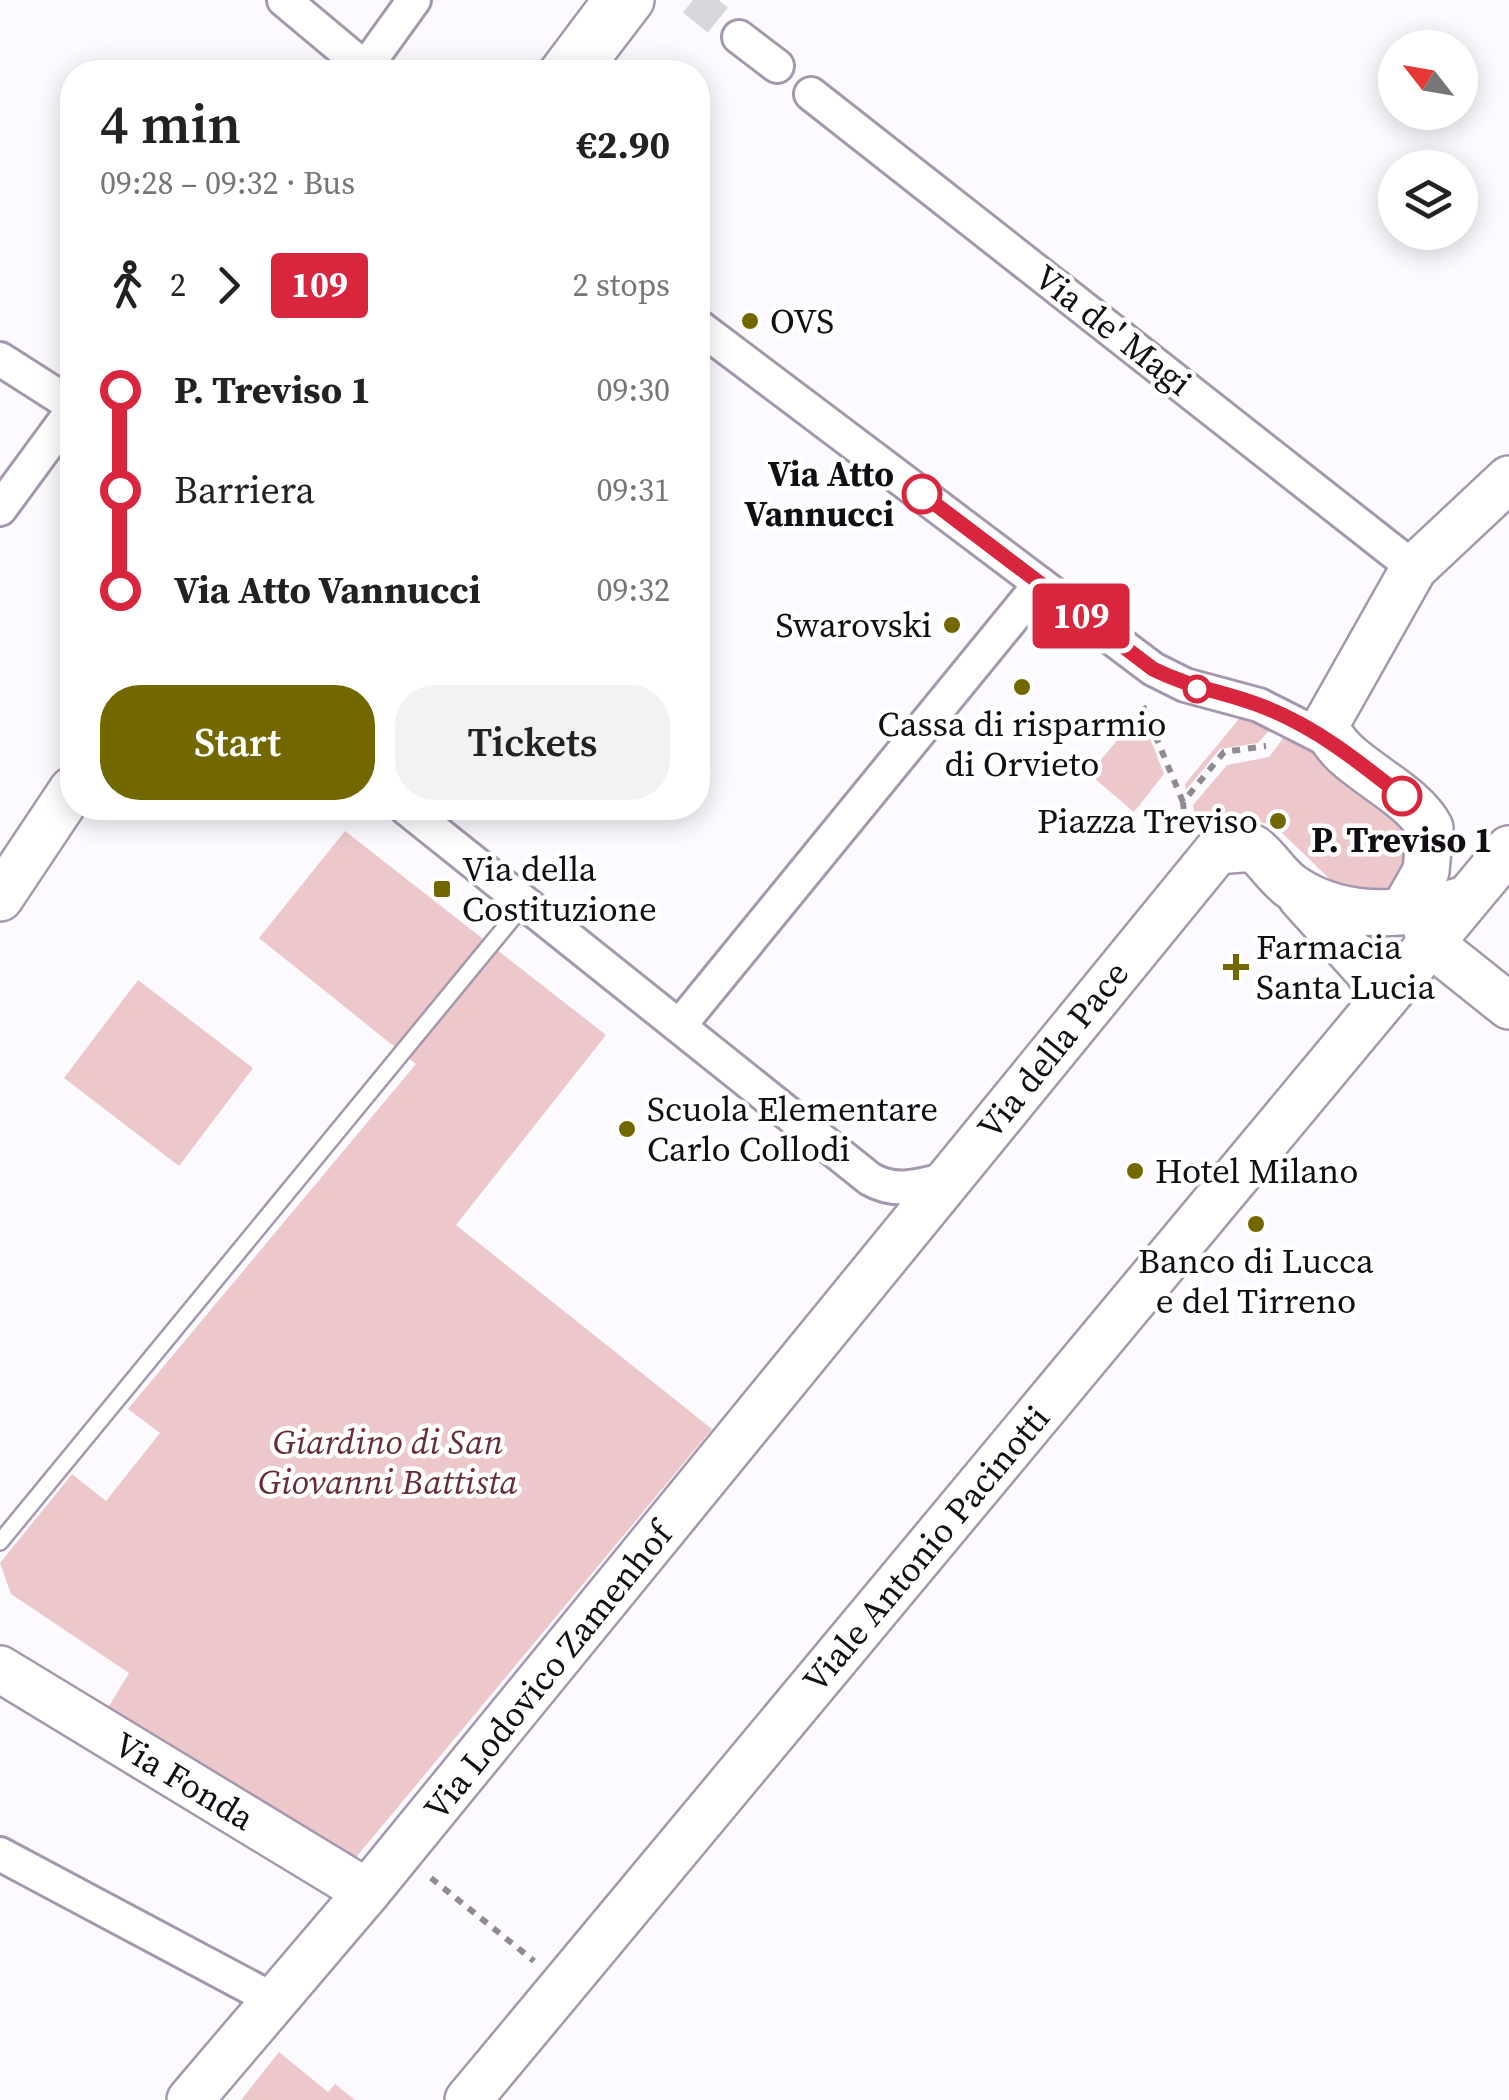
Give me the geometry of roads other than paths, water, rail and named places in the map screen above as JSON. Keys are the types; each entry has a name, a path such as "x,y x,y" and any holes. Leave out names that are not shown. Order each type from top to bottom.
{"street":[{"path":"284,0 356,60"},
{"path":"375,60 414,0"},
{"path":"585,60 631,0"},
{"path":"739,37 777,66"},
{"name":"Via de' Magi","path":"811,94 1414,568"},
{"path":"710,335 1153,669 1185,685 1287,717 1336,744 1425,818 1431,841 1429,909 1385,998"},
{"path":"0,359 60,400"},
{"path":"0,509 60,425"},
{"path":"1336,744 1327,730 1329,717 1414,568 1509,480"},
{"path":"680,1024 1040,584"},
{"path":"0,898 60,808"},
{"path":"420,820 870,1179 886,1188 944,1184"},
{"name":"Via della Pace","path":"902,1238 1217,851 1244,845 1260,854 1294,888"},
{"path":"1294,888 1338,910 1356,914 1429,909 1509,848"},
{"path":"1294,888 1367,970 1385,998"},
{"path":"1429,909 1509,1006"},
{"name":"Viale Antonio Pacinotti","path":"468,2100 1385,998"},
{"name":"Via Lodovico Zamenhof","path":"190,2100 367,1892 902,1238"},
{"name":"Via Fonda","path":"0,1670 367,1892"},
{"path":"0,1854 274,2000"}],"lane":[{"path":"553,60 598,0"},
{"path":"0,914 62,820"},
{"path":"413,820 864,1185 893,1199 944,1184"},
{"path":"0,1542 523,905"}],"tunnel":[{"path":"693,0 739,37"}],"place":[{"name":"OVS","path":"750,321"},
{"name":"Via Atto Vannucci","path":"922,494"},
{"name":"Swarovski","path":"952,625"},
{"name":"Cassa di risparmio di Orvieto","path":"1022,687"},
{"name":"P. Treviso 1","path":"1402,796"},
{"name":"Piazza Treviso","path":"1278,821"},
{"name":"Via della Costituzione","path":"442,889"},
{"name":"Farmacia Santa Lucia","path":"1236,967"},
{"name":"Scuola Elementare Carlo Collodi","path":"627,1129"},
{"name":"Hotel Milano","path":"1135,1171"},
{"name":"Banco di Lucca e del Tirreno","path":"1256,1224"}],"park label":[{"name":"Giardino di San Giovanni Battista","path":"388,1462"}]}
